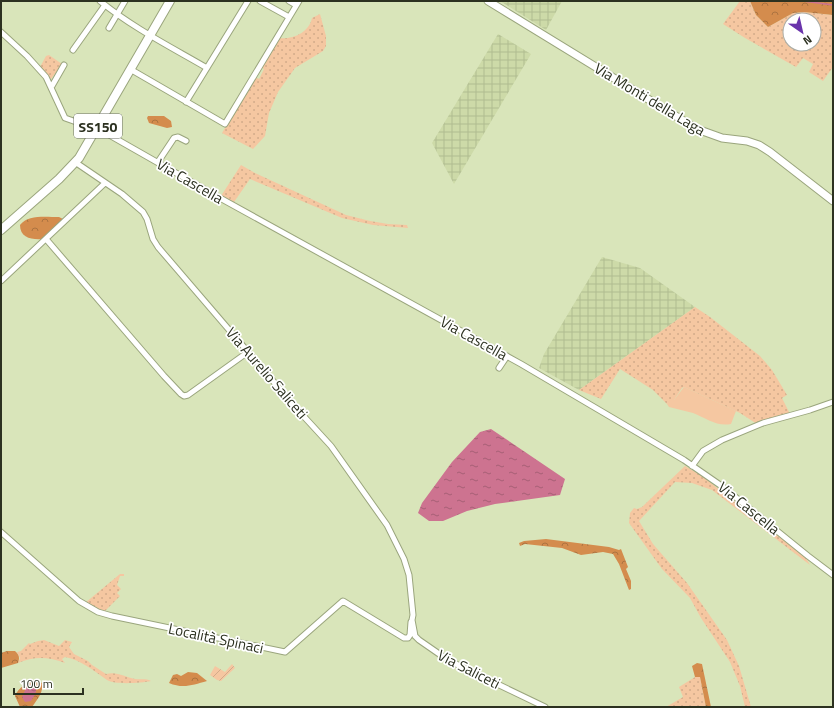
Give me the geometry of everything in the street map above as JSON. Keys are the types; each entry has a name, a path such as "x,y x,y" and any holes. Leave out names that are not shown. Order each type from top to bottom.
{"main road":[{"name":"SS150","path":"1,230 59,179 75,162 96,129 170,1"}],"street":[{"path":"100,1 150,35 207,68"},
{"path":"109,28 125,1"},
{"path":"186,102 248,1"},
{"path":"260,1 289,17"},
{"path":"130,69 225,124 297,3 289,1"},
{"name":"Via Monti della Laga","path":"488,1 697,129 716,136 750,142 762,146 833,201"},
{"path":"73,50 105,5"},
{"name":"Via Cascella","path":"1,32 37,66 46,77 52,86 65,118 96,129 158,162 227,202 507,356 692,466 723,487 833,575"},
{"path":"52,86 64,65"},
{"path":"158,162 174,138 179,138 186,141"},
{"name":"Via Aurelio Saliceti","path":"75,162 122,194 143,212 147,219 153,239 158,247 297,409 331,446 387,525 404,559 409,576 413,615"},
{"path":"1,281 105,183"},
{"path":"46,238 52,247 164,376 184,396 188,395 248,352"},
{"path":"499,368 507,356"},
{"path":"692,466 703,451 722,440 764,423 833,402"},
{"name":"Località Spinaci","path":"1,532 79,601 98,612 285,652 343,601 404,638 408,638 410,635 410,623 413,615"},
{"name":"Via Saliceti","path":"413,615 412,620 416,636 431,649 460,666 545,707"}],"shaded area":[{"path":"500,1 562,1 546,30"},
{"path":"740,1 750,1 756,15 768,27 782,19 782,52 822,52 822,14 833,15 833,67 823,81 809,72 813,64 803,58 796,67 723,24"},
{"path":"320,14 326,36 326,46 323,51 295,68 278,92 269,113 265,136 253,149 222,133 255,77 259,79 264,69 261,67 278,38 294,37 307,28 312,18"},
{"path":"498,34 531,54 454,184 432,143"},
{"path":"49,55 62,64 51,79 40,67 46,56"},
{"path":"241,165 255,173 346,215 388,224 407,225 408,228 373,225 342,218 250,179 234,202 221,196"},
{"path":"602,257 640,268 695,307 579,390 539,368 544,354"},
{"path":"695,307 760,356 772,370 787,395 782,398 790,414 757,424 740,413 684,387 674,400 669,400 667,404 653,390 620,369 601,399 579,390"},
{"path":"684,387 736,411 731,424 726,425 712,422 693,413 669,407 667,404 668,401 670,399 674,400"},
{"path":"685,466 702,476 806,558 810,565 712,490 692,483 675,482 639,521 653,544 687,583 727,640 739,666 751,707 745,707 740,686 730,662 701,618 690,598 662,569 629,523 630,513 634,508 637,509 642,507"},
{"path":"120,574 124,574 124,576 120,576 117,585 121,589 117,593 120,596 104,612 85,603"},
{"path":"44,640 59,646 65,640 72,642 69,647 74,654 88,661 106,674 117,674 135,679 145,679 151,681 128,683 111,682 82,663 65,657 62,659 65,663 53,659 36,658 18,663 20,658 17,652 21,651 29,643"},
{"path":"232,664 235,668 221,681 210,675 215,666 225,672"},
{"path":"695,677 700,677 706,707 666,707 683,697 679,687"}],"green space":[{"path":"750,1 833,1 833,15 822,14 822,12 782,12 782,19 768,27 756,15"},
{"path":"148,116 164,116 171,121 172,127 167,128 149,123 147,118"},
{"path":"38,217 59,217 63,219 43,239 27,237 22,233 20,225 23,221"},
{"path":"546,539 609,547 619,550 621,549 628,567 626,569 631,581 631,589 629,590 619,564 613,554 603,552 581,555 562,548 525,544 520,546 519,543 524,541"},
{"path":"7,651 16,652 19,658 18,663 1,668 1,653"},
{"path":"697,663 702,664 711,707 706,707 700,677 695,677 692,666"},
{"path":"188,672 197,673 207,681 183,686 169,683 173,675 177,674 181,676"},
{"path":"36,680 42,683 40,696 32,707 20,707 15,696 16,693 24,685"}],"water":[{"path":"491,429 565,479 560,495 495,504 467,511 443,521 429,521 418,513 422,503 452,462 480,432"},
{"path":"30,685 34,686 36,694 31,701 25,702 22,697 26,688"}],"waterway":[{"path":"803,1 833,5"}]}
